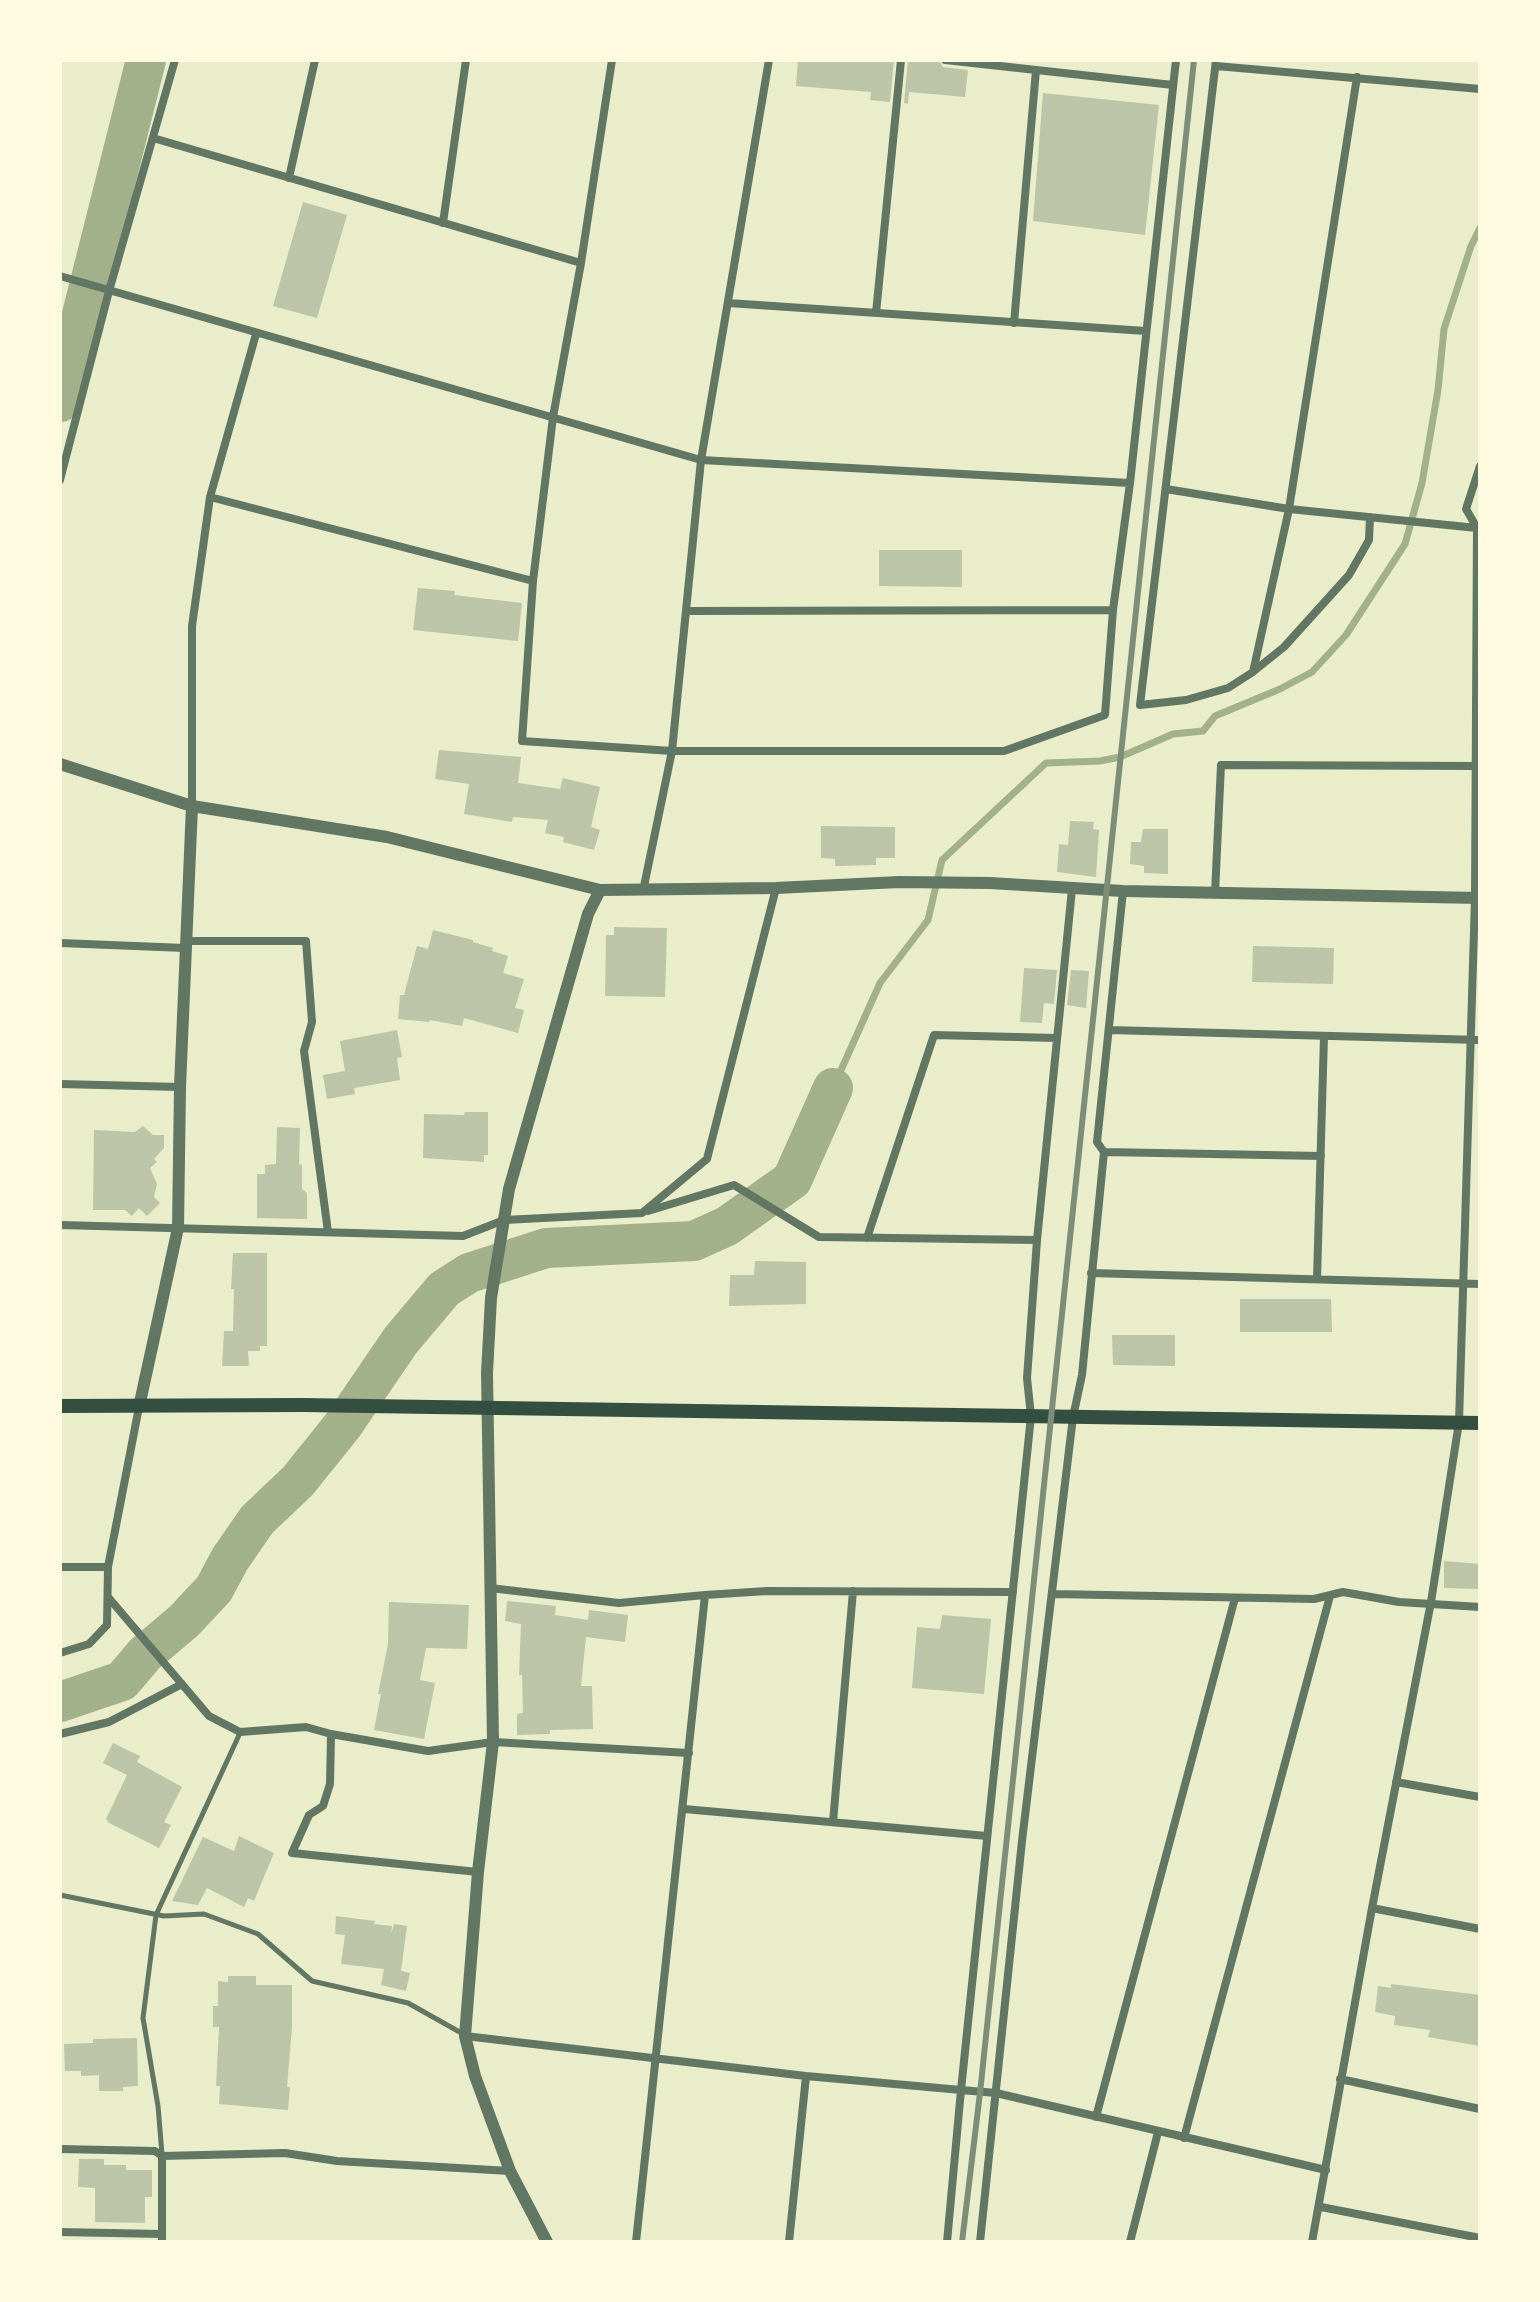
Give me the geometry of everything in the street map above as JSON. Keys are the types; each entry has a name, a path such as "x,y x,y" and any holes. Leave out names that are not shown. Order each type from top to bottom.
{"main road":[{"path":"60,1406 302,1405 1480,1423"}],"street":[{"path":"60,480 109,291 175,60"},
{"path":"289,178 315,60"},
{"path":"443,223 466,60"},
{"path":"612,60 581,263 553,417 533,581 522,741 672,751 1004,751 1105,715 1113,610 1130,483 1176,60"},
{"path":"643,891 672,751 701,460 769,60"},
{"path":"876,313 901,60"},
{"path":"945,60 1173,85"},
{"path":"1375,518 1369,540 1349,575 1284,647 1253,672 1228,688 1186,700 1140,705 1216,63 1480,89"},
{"path":"1014,323 1036,70"},
{"path":"1253,672 1289,509 1357,77"},
{"path":"153,138 581,263"},
{"path":"60,276 701,460 1130,483"},
{"path":"728,303 1146,331"},
{"path":"60,1653 89,1644 107,1625 108,1567 178,1228 180,1087 192,806 192,626 210,497 256,334"},
{"path":"1312,2242 1321,2207 1340,2079 1431,1602 1459,1422 1470,1040 1478,898 1478,528 1466,509 1480,466"},
{"path":"1166,489 1289,509 1478,528"},
{"path":"210,497 533,581"},
{"path":"687,611 1113,610"},
{"path":"60,764 192,806 387,837 600,890 776,888 899,882 1123,891 1478,898"},
{"path":"1215,893 1221,765 1476,766"},
{"path":"642,1213 707,1159 776,888"},
{"path":"947,2242 1031,1416 1027,1378 1037,1240 1072,889"},
{"path":"547,2242 510,2171 475,2076 465,2036 478,1872 493,1742 487,1409 491,1298 509,1189 583,929 600,890"},
{"path":"980,2242 1022,1841 1073,1417 1082,1375 1104,1152 1097,1142 1123,891"},
{"path":"60,943 306,941 312,1022 304,1051 328,1232"},
{"path":"1109,1030 1480,1040"},
{"path":"867,1238 934,1035 1057,1038"},
{"path":"1317,1279 1324,1036"},
{"path":"60,1084 180,1087"},
{"path":"1104,1152 1321,1156"},
{"path":"60,1225 463,1236 504,1220 642,1213 734,1185 819,1237 1037,1240"},
{"path":"1091,1273 1480,1284"},
{"path":"60,1567 108,1567"},
{"path":"490,1588 619,1603 767,1591 1013,1592"},
{"path":"833,1822 853,1591"},
{"path":"1053,1594 1235,1598 1330,1596 1343,1592 1399,1602 1480,1607"},
{"path":"636,2242 705,1595"},
{"path":"1184,2138 1330,1596"},
{"path":"108,1597 209,1716 240,1732 306,1727 428,1751 493,1742 689,1753"},
{"path":"1096,2117 1235,1598"},
{"path":"60,1734 109,1722 182,1684"},
{"path":"331,1734 330,1784 323,1806 309,1815 292,1853 478,1872"},
{"path":"1396,1782 1480,1797"},
{"path":"684,1809 987,1836"},
{"path":"1372,1908 1480,1929"},
{"path":"465,2036 806,2076 996,2093 1326,2170"},
{"path":"789,2242 806,2076"},
{"path":"1340,2079 1480,2109"},
{"path":"1130,2242 1158,2132"},
{"path":"60,2149 155,2151 162,2156 285,2153 337,2161 510,2171"},
{"path":"60,2232 162,2238 162,2156"},
{"path":"1321,2207 1479,2240 1480,2232"}],"lane":[{"path":"162,2156 158,2106 143,2018 156,1915 240,1732"},
{"path":"60,1895 156,1915 204,1914 258,1934 312,1981 408,2003 465,2036"}],"building":[{"path":"798,60 894,60 890,102 870,100 871,92 796,86"},
{"path":"908,60 938,60 943,67 968,70 965,97 909,92 908,104 904,103"},
{"path":"1043,93 1159,105 1145,235 1033,221"},
{"path":"303,202 347,215 317,318 273,306"},
{"path":"879,550 962,550 962,587 879,586"},
{"path":"418,588 522,603 518,641 413,630"},
{"path":"439,750 521,757 518,783 560,789 563,778 600,787 591,827 600,830 594,850 563,842 564,837 545,833 548,820 513,817 512,822 464,814 469,784 435,779"},
{"path":"1070,821 1094,822 1093,829 1099,830 1096,877 1057,872 1059,844 1068,845"},
{"path":"821,826 895,827 895,858 876,858 876,865 835,866 835,859 821,858"},
{"path":"1143,829 1168,829 1168,874 1144,873 1144,866 1130,864 1131,842 1141,842"},
{"path":"614,927 667,928 665,997 605,996 606,935 614,935"},
{"path":"433,930 473,940 508,956 503,973 524,979 515,1008 524,1010 518,1033 464,1018 462,1026 430,1020 398,1019 400,995 404,995 417,946 428,949"},
{"path":"1253,946 1334,948 1333,984 1252,982"},
{"path":"1024,968 1057,970 1054,1004 1044,1003 1042,1023 1020,1022"},
{"path":"1071,970 1089,971 1086,1008 1067,1005"},
{"path":"397,1030 402,1057 397,1058 400,1080 354,1088 355,1094 327,1099 323,1075 345,1071 340,1041"},
{"path":"465,1112 488,1112 488,1155 484,1155 484,1162 423,1158 424,1114 464,1115"},
{"path":"143,1126 153,1135 164,1135 164,1148 150,1168 157,1184 154,1197 160,1203 147,1216 139,1208 132,1216 125,1210 93,1210 94,1130 135,1132"},
{"path":"277,1127 300,1128 299,1164 302,1165 302,1189 307,1193 307,1219 257,1218 257,1174 265,1174 265,1165 276,1164"},
{"path":"233,1253 267,1253 267,1346 260,1346 260,1351 248,1351 249,1366 222,1366 224,1331 233,1331"},
{"path":"755,1261 806,1262 806,1304 729,1306 730,1275 754,1275"},
{"path":"1240,1299 1331,1299 1332,1332 1240,1332"},
{"path":"1112,1335 1175,1335 1175,1366 1113,1365"},
{"path":"1444,1561 1480,1564 1480,1589 1444,1588"},
{"path":"507,1601 556,1606 555,1615 588,1620 589,1610 628,1615 625,1642 586,1637 581,1686 592,1686 593,1729 517,1735 517,1714 523,1713 522,1675 519,1675 521,1624 505,1621"},
{"path":"389,1602 469,1605 467,1649 426,1648 420,1680 435,1683 424,1739 374,1730 388,1644"},
{"path":"942,1615 991,1619 984,1694 912,1688 917,1627 940,1629"},
{"path":"113,1743 140,1756 137,1762 182,1787 164,1822 171,1825 159,1848 106,1819 127,1775 103,1763"},
{"path":"239,1836 274,1853 254,1901 248,1898 244,1907 207,1888 198,1905 172,1901 203,1837 234,1851"},
{"path":"336,1916 392,1926 391,1934 394,1924 407,1926 401,1971 410,1973 406,1991 381,1985 384,1969 341,1964 345,1935 335,1934"},
{"path":"228,1976 256,1976 256,1985 292,1985 288,2110 219,2104 220,2086 216,2086 219,2027 213,2027 213,2006 218,2006 218,1981 228,1982"},
{"path":"1391,1984 1480,1995 1480,2046 1428,2037 1430,2030 1394,2025 1395,2016 1375,2012 1378,1986 1391,1988"},
{"path":"137,2038 138,2086 123,2087 123,2091 99,2091 99,2075 81,2076 81,2071 65,2071 64,2044 93,2043 93,2039"},
{"path":"79,2159 104,2159 104,2165 126,2165 126,2170 152,2170 152,2197 145,2197 145,2223 95,2222 95,2188 78,2187"}],"waterway":[{"path":"60,402 146,60"},
{"path":"833,1088 880,983 928,920 942,860 1046,763 1120,757 1173,734 1203,731 1215,716 1312,672 1346,635 1405,544 1422,483 1438,390 1444,329 1471,246 1480,228"},
{"path":"60,1702 122,1681 145,1654 184,1621 214,1589 257,1520 298,1481 343,1425 401,1340 444,1289 469,1273 546,1248 694,1241 727,1226 792,1180 833,1088"}],"railway":[{"path":"962,2242 1194,60"}]}
